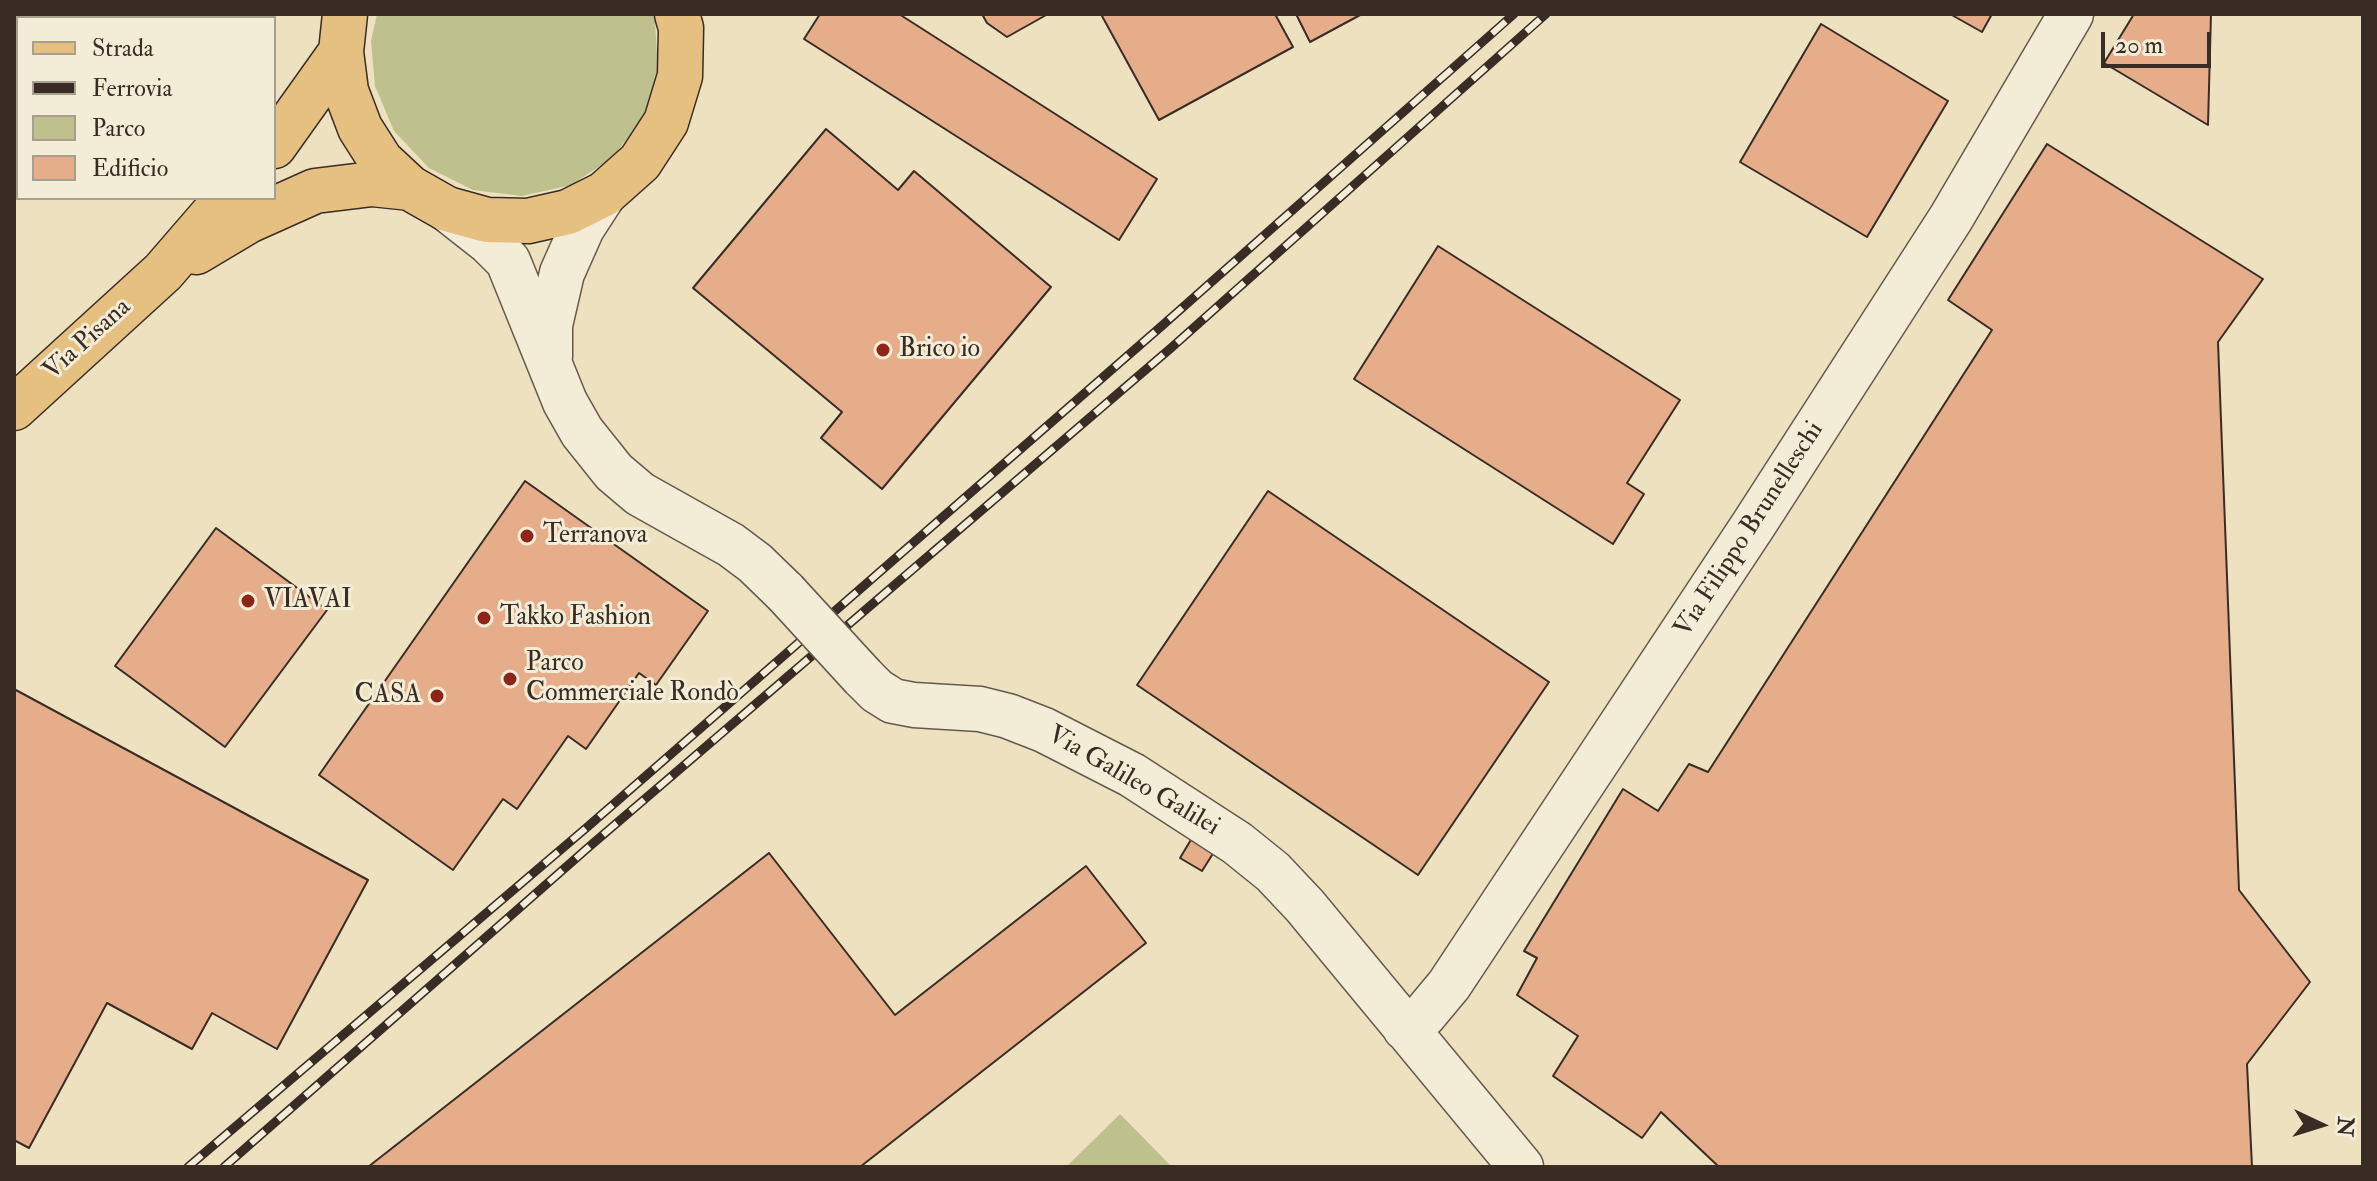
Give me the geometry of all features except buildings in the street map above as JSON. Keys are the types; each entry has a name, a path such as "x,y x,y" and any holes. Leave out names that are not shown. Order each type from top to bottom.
{"main road":[{"name":"Via Pisana","path":"163,272 248,221 315,191 372,184 428,198 487,220 528,221 568,212 604,194 640,162 666,122 680,76 681,19"},
{"name":"Via Pisana","path":"343,33 346,91 360,128 381,161 428,198"},
{"name":"Via Pisana","path":"276,143 343,33"},
{"name":"Via Pisana","path":"14,408 163,272 225,200"}],"street":[{"name":"Via Filippo Brunelleschi","path":"1405,1028 1424,1015 1449,985 1746,537 1944,230 2071,14"},
{"name":"Via Galileo Galilei","path":"551,367 550,325 562,273 582,228 604,194"},
{"name":"Via Galileo Galilei","path":"428,198 504,255 572,416 614,472 640,494 731,545 755,563 877,691 893,701 980,709 1026,723 1104,759 1189,809 1237,843 1288,887 1521,1167"}],"green space":[{"path":"377,14 653,14 658,71 643,118 612,158 571,185 522,196 473,190 429,168 394,131 375,86 371,41"},
{"path":"1120,1114 1172,1167 1066,1167"}],"railway":[{"path":"188,1167 585,829 1514,14"},
{"path":"224,1167 590,846 1171,348 1546,14"}],"place":[{"name":"Brico io","path":"883,350"},
{"name":"Terranova","path":"527,536"},
{"name":"VIAVAI","path":"248,601"},
{"name":"Takko Fashion","path":"484,618"},
{"name":"Parco Commerciale Rondò","path":"510,679"},
{"name":"CASA","path":"437,696"}]}
